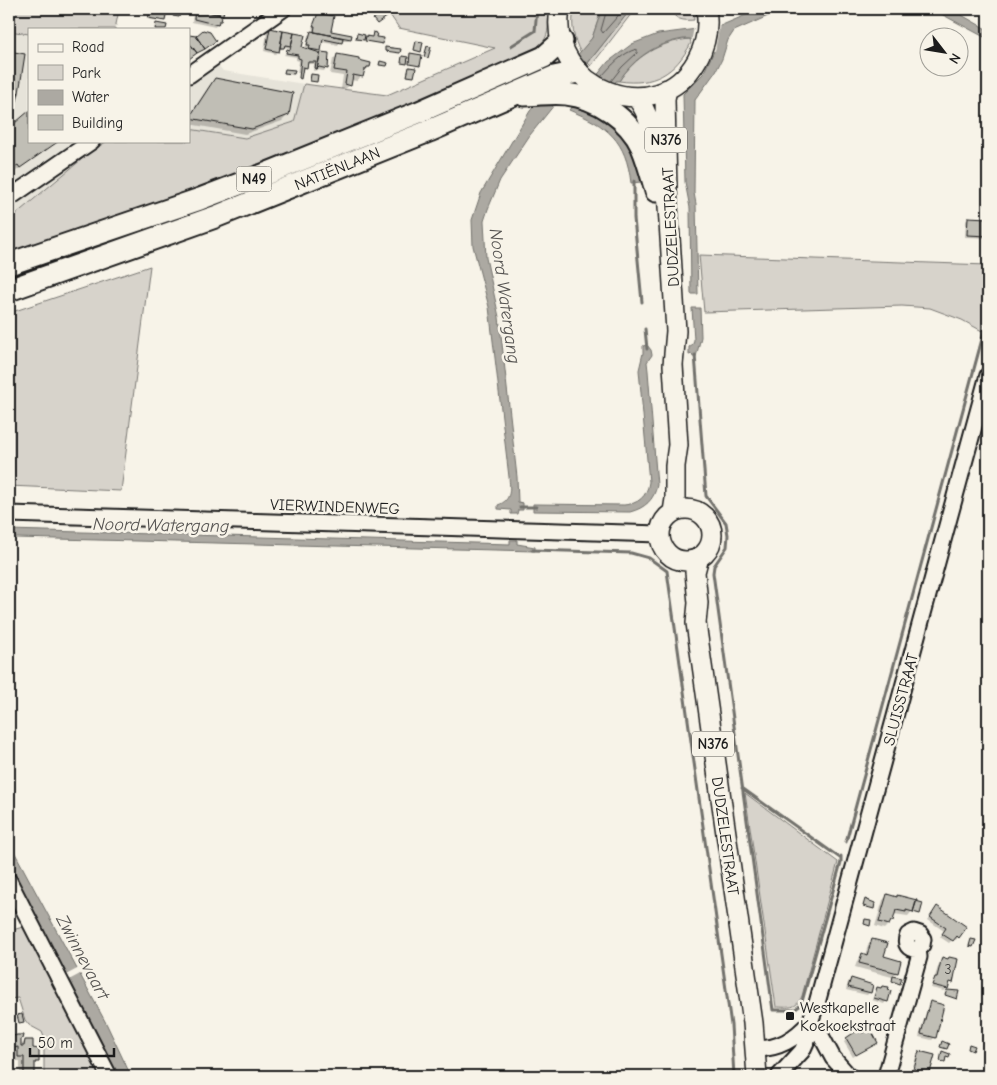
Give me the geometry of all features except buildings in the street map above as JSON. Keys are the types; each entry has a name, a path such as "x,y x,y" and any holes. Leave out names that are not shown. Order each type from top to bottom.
{"highway":[{"name":"NATIËNLAAN","path":"9,264 111,231 268,173 419,112 544,57 569,58"},
{"name":"NATIËNLAAN","path":"9,290 215,217 429,131 554,77 569,58"},
{"path":"509,96 568,94 595,102 611,102 642,146 656,191"}],"main road":[{"path":"560,9 559,24 569,58 611,102 667,89 688,73 703,47 707,33 707,12"},
{"name":"DUDZELESTRAAT","path":"667,89 665,99 667,182 676,332 673,365"},
{"name":"DUDZELESTRAAT","path":"636,97 649,118 652,129 666,332 673,365 678,445 673,512"},
{"name":"DUDZELESTRAAT","path":"678,445 684,464 688,497 693,510"},
{"path":"660,534 662,543 672,556 689,558 706,551 711,542 712,532 709,522 702,514 693,510 683,509 673,512"},
{"name":"N376","path":"660,534 662,525 673,512"},
{"name":"DUDZELESTRAAT","path":"689,558 688,605 696,624 756,1049"},
{"name":"N376","path":"756,1049 757,1076"}],"street":[{"path":"190,73 283,9"},
{"path":"9,198 91,142"},
{"name":"SLUISSTRAAT","path":"779,1076 802,1051 807,1040 810,1022 838,926 988,375"},
{"name":"VIERWINDENWEG","path":"9,514 660,534"},
{"path":"9,881 109,1076"},
{"path":"886,1076 919,957 918,949"},
{"path":"810,1022 819,1032 833,1058 849,1076"},
{"name":"SLUISSTRAAT","path":"756,1049 782,1044 793,1039 810,1022"}],"shaded area":[{"path":"9,31 28,34 28,142 106,142 88,154 16,215 9,193"},
{"path":"215,61 223,71 304,84 294,122 245,138 190,129 190,78"}],"green space":[{"path":"9,9 119,10 115,28 28,28 28,34 9,31"},
{"path":"386,9 549,9 547,34 542,43 530,52 407,106 282,157 175,198 9,254 9,220 88,154 106,142 190,142 190,129 245,138 294,122 304,84 387,95 495,48 399,28"},
{"path":"574,9 602,9 592,38 581,53 573,31"},
{"path":"631,9 635,9 591,66 588,63"},
{"path":"670,9 693,9 694,20 680,19 674,16"},
{"path":"690,39 691,43 685,54 678,63 662,76 642,82 619,81 633,64 649,52 668,43"},
{"path":"699,255 988,265 988,310 982,331 962,320 930,308 902,306 704,312"},
{"path":"150,266 121,491 9,486 9,313"},
{"path":"745,793 838,862 802,996 797,1004 792,1007 776,1007"},
{"path":"30,925 106,1076 44,1076 44,1037 42,1032 29,1025 25,1020 18,998 9,999 9,931"}],"water":[{"path":"602,9 631,9 530,135 500,180 484,221 486,258 499,317 517,477 518,502 523,503 523,510 518,510 517,514 511,514 511,510 498,509 498,505 503,503 508,497 510,486 489,307 473,246 472,220 481,193 530,111 592,38"},
{"path":"760,9 784,9 734,31 728,40 716,71 695,100 694,193 696,204 698,294 691,294 690,208 685,182 683,94 703,74 715,49 688,39 665,44 642,56 619,81 616,81 606,118 630,147 637,163 641,182 631,183 625,156 613,136 594,122 569,110 608,62 632,44 658,34 720,26"},
{"path":"932,9 951,9 988,30 988,39"},
{"path":"692,308 700,308 701,337 696,357 693,357 692,354 689,355 689,347 693,344 694,340"},
{"path":"647,345 652,355 647,362 657,485 654,495 644,506 630,512 533,511 533,504 624,505 634,503 644,496 649,482 639,370 643,346"},
{"path":"9,530 510,544 510,540 517,540 517,544 535,547 535,551 17,538 11,540 9,549"},
{"name":"Zwinnevaart","path":"9,842 107,1025 131,1076 118,1076 9,868"}],"pier":[{"path":"720,23 715,51 691,43 694,27"},
{"path":"79,968 82,973 67,981 64,976"}],"waterway":[{"path":"511,46 535,31 537,9"},
{"path":"634,181 634,218 642,302"},
{"path":"846,842 988,317"},
{"path":"645,329 647,349"},
{"path":"695,355 706,496 726,523 728,535 727,547 714,566 713,573 773,1010 794,1010 801,1005 841,862 841,856"},
{"path":"520,507 536,507"},
{"path":"532,550 631,553 649,558 667,571 731,1025 734,1076"},
{"path":"742,788 840,858"}],"place":[{"name":"Westkapelle Koekoekstraat","path":"790,1016"}],"water label":[{"name":"Noord Watergang","path":"505,296"},
{"name":"Noord Watergang","path":"161,525"}]}
